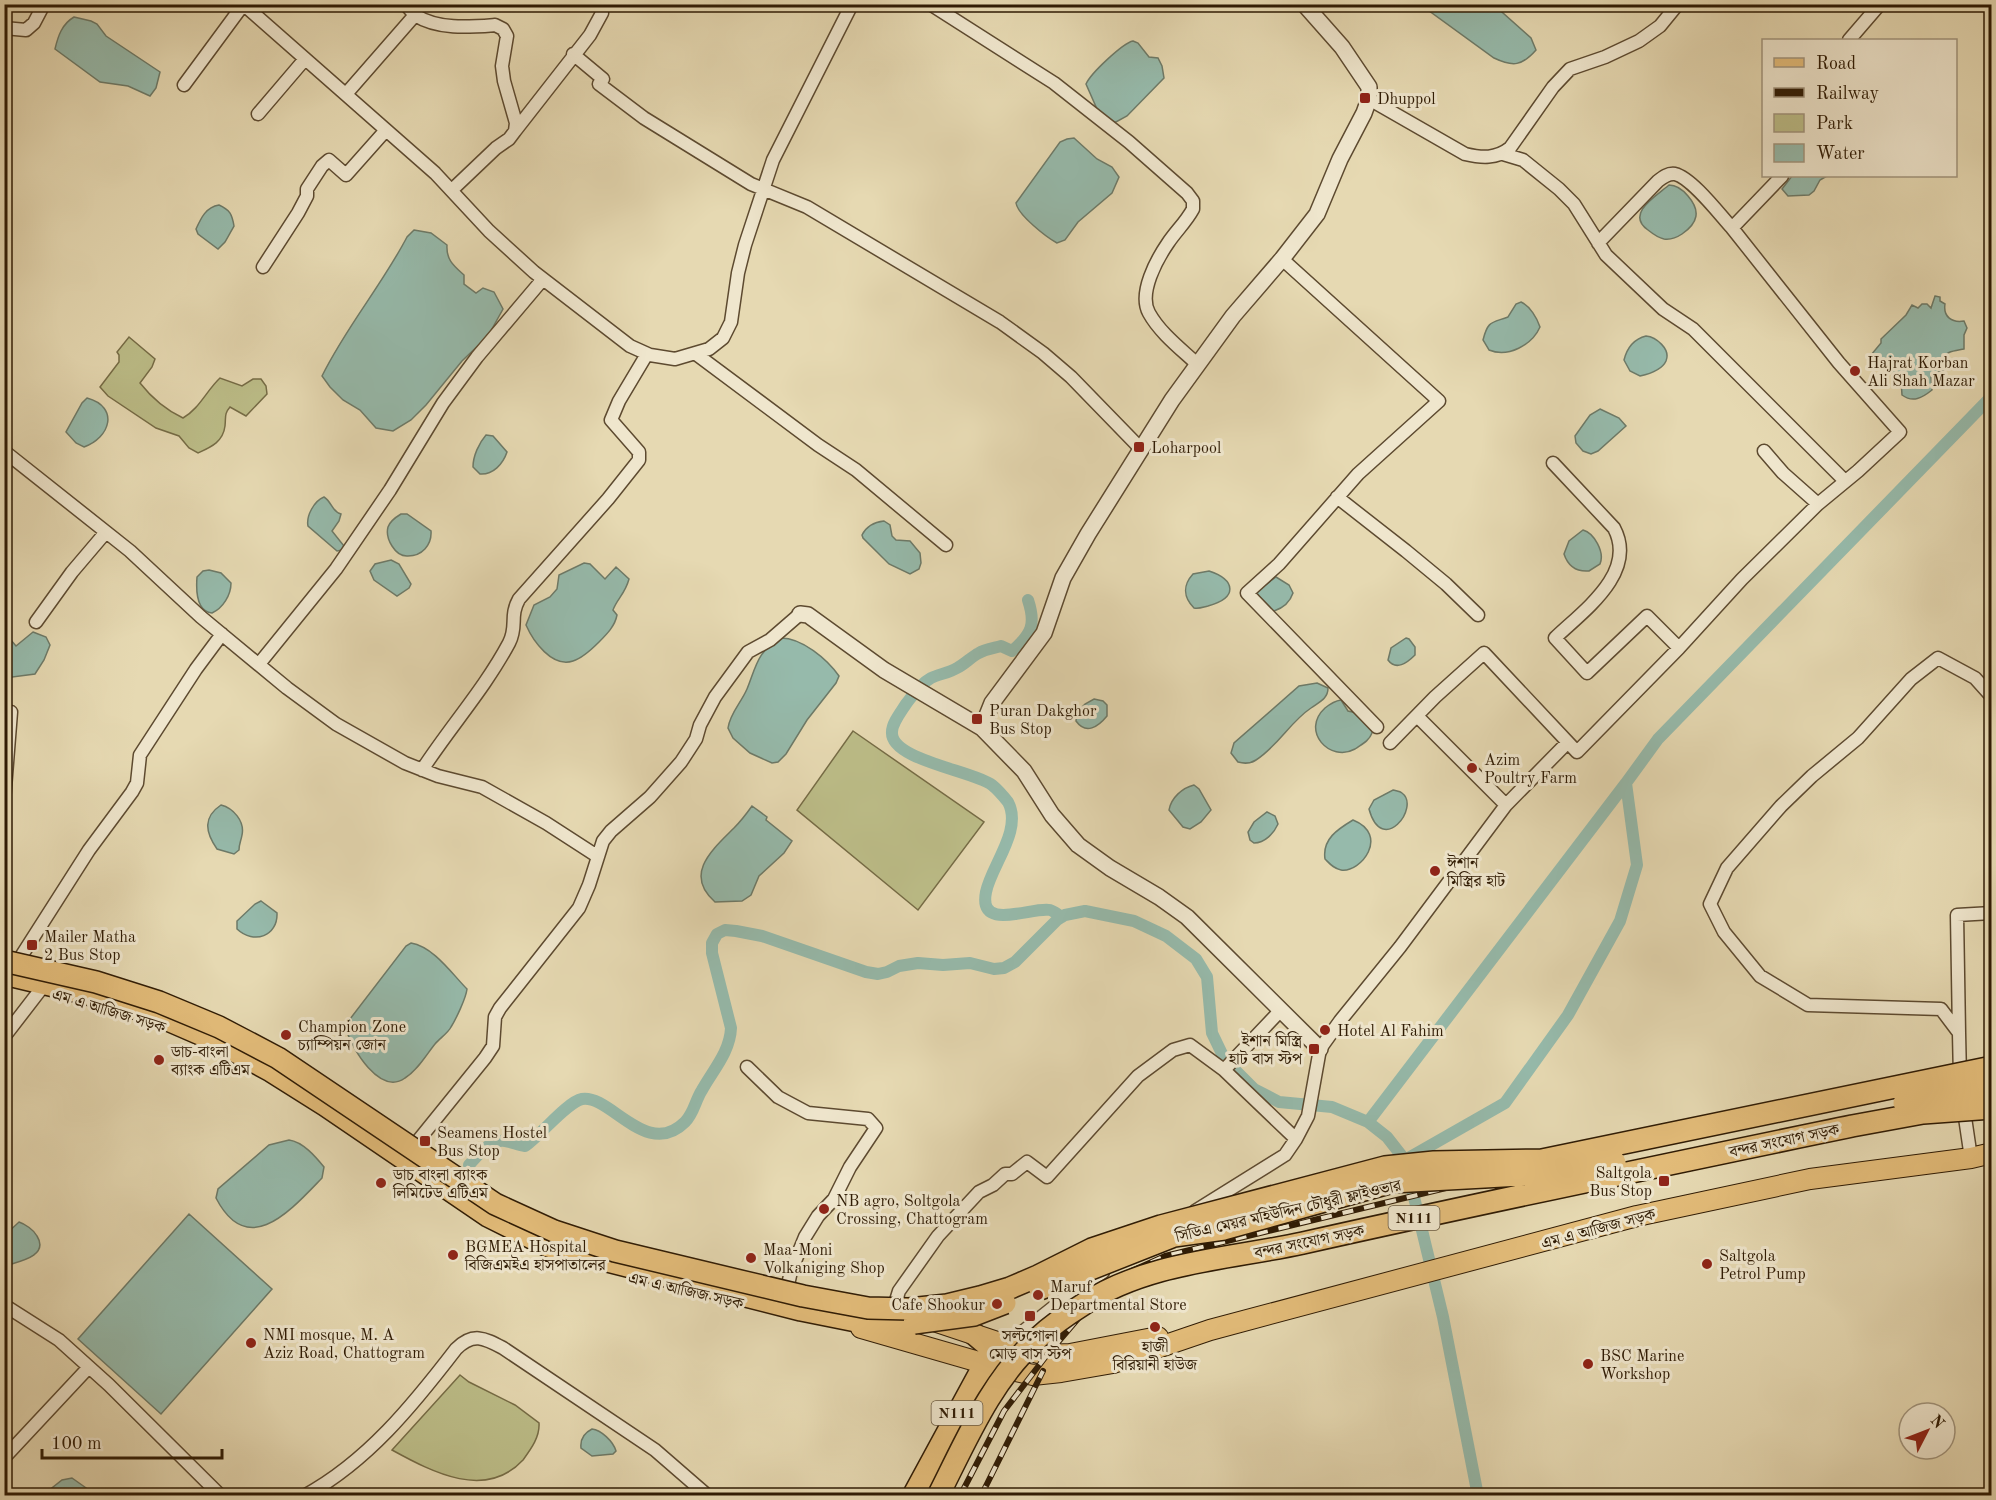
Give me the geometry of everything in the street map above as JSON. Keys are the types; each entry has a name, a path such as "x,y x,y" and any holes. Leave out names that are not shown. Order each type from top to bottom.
{"highway":[{"path":"10,956 149,998 219,1027 287,1064 495,1204 554,1231 636,1256 803,1296 868,1308 918,1308 947,1305 980,1297 1010,1288 1092,1249 1161,1226 1385,1167 1434,1162 1542,1160 1992,1067"},
{"name":"সিডিএ মেয়র মহিউদ্দিন চৌধুরী ফ্লাইওভার","path":"4,974 103,998 154,1014 214,1040 271,1071 325,1105 488,1216 548,1246 801,1310 866,1323 914,1323 974,1315 1174,1236 1224,1229 1394,1182 1538,1174 1604,1165 1992,1086"},
{"name":"বন্দর সংযোগ সড়ক","path":"938,1496 996,1388 1012,1366 1037,1338 1086,1303 1115,1286 1176,1267 1299,1244 1841,1128 1923,1113 1992,1108"},
{"path":"974,1334 987,1345 990,1354 987,1364"},
{"name":"N111","path":"913,1496 961,1406 987,1364"}],"main road":[{"name":"এম এ আজিজ সড়ক","path":"10,956 98,974 161,994 222,1021 282,1052 498,1198 612,1242 788,1286 894,1307 1006,1345 1054,1355 1171,1334 1210,1330"},
{"name":"এম এ আজিজ সড়ক","path":"4,981 144,1018 203,1042 267,1077 484,1223 546,1254 590,1267 800,1317 869,1329 987,1364 1033,1375 1113,1363 1210,1330 1638,1216 1810,1179 1971,1158 1992,1153"}],"street":[{"path":"4,28 26,30 34,23 44,4"},
{"path":"405,4 415,15 437,24 495,25 503,29 507,36 502,66 516,123 515,131"},
{"path":"455,187 515,131 597,23 604,8 602,4"},
{"path":"184,85 243,5 435,173 489,231 543,279 630,346 647,354 675,359 709,349 723,338 730,322 738,273 773,160 852,4"},
{"path":"930,4 1061,88 1146,156 1193,201 1193,209 1155,263 1150,276 1147,304 1148,312 1161,328 1197,364"},
{"path":"982,728 992,703 1044,633 1063,578 1093,525 1197,364 1233,316 1317,214 1369,99 1369,87 1354,64 1304,4"},
{"path":"1503,154 1510,148 1553,87 1570,69 1605,57 1639,41 1660,26 1678,4"},
{"path":"1850,39 1880,4"},
{"path":"346,94 415,15"},
{"path":"573,54 603,80 599,84 644,117 751,184 807,207 1008,328 1071,377 1142,449"},
{"path":"258,114 305,58"},
{"path":"1369,99 1465,154 1479,157 1503,154 1523,160 1553,183 1574,204 1606,255 1663,309 1693,330 1845,481"},
{"path":"263,267 298,213 307,196 307,189 322,166 329,160 346,175 386,130"},
{"path":"1390,743 1484,653 1577,752 1679,648 1742,579 1818,504 1900,432 1839,363 1732,228 1683,177 1673,173 1658,181 1598,243"},
{"path":"1732,228 1781,177"},
{"path":"1282,259 1439,401 1358,474 1279,564 1247,593 1377,727"},
{"path":"259,664 336,569 390,490 443,403 477,357 543,279"},
{"path":"422,770 496,667 514,633 513,609 519,599 608,499 639,460 639,452 611,420 619,401 647,354"},
{"path":"696,354 810,439 856,470 946,545"},
{"path":"4,451 141,561 185,604 336,724 405,763 482,787 546,823 597,856"},
{"path":"1764,451 1783,473 1818,504"},
{"path":"1553,463 1614,528 1620,549 1611,580 1555,638 1587,673 1647,616 1679,648"},
{"path":"1337,497 1407,551 1478,615"},
{"path":"36,622 72,572 106,532"},
{"path":"417,1142 471,1077 493,1046 495,1017 579,908 590,885 603,841 611,831 650,797 681,762 696,739 715,698 748,652 770,640 800,614 808,615 879,667 982,728 1024,771 1052,815 1078,845 1187,917 1320,1049"},
{"path":"10,956 132,792 137,783 140,756 196,669 222,634"},
{"path":"1959,1033 1941,1009 1808,1005 1761,976 1724,933 1710,904 1727,868 1781,806 1858,738 1911,679 1938,658 1975,678 1992,697"},
{"path":"4,801 11,712"},
{"path":"1417,716 1506,805"},
{"path":"1006,1345 1065,1298 1157,1233 1285,1155 1308,1116 1320,1049 1506,805 1567,743"},
{"path":"1971,1158 1960,1086 1957,915 1992,913"},
{"path":"4,1037 41,989"},
{"path":"1224,1070 1280,1011"},
{"path":"894,1307 899,1291 914,1268 938,1236 979,1192 993,1185 1005,1174 1012,1174 1027,1162 1047,1177 1138,1076 1173,1050 1190,1045 1224,1070 1296,1139"},
{"path":"747,1067 778,1096 808,1113 868,1119 876,1128 850,1167 834,1198 818,1216 805,1237 790,1271 788,1286"},
{"path":"4,1305 59,1340 221,1496"},
{"path":"303,1496 332,1479 368,1449 410,1406 456,1349 464,1341 474,1338 487,1339 503,1348 632,1434 655,1450 708,1496"},
{"path":"4,1458 89,1367"}],"green space":[{"path":"129,337 155,359 140,383 159,403 183,418 194,410 220,378 242,386 253,379 261,379 266,386 267,394 246,416 230,407 226,414 222,436 212,446 198,453 189,448 179,436 156,428 108,396 100,387 119,362 117,352"},
{"path":"853,731 984,822 918,910 797,810"},
{"path":"460,1375 469,1382 515,1405 539,1423 536,1438 523,1460 508,1472 493,1479 459,1479 425,1467 392,1450"}],"water":[{"path":"1421,5 1494,5 1531,38 1536,50 1522,62 1512,64 1501,61"},
{"path":"74,17 97,24 106,36 160,72 156,88 150,96 128,86 100,82 55,49 61,31"},
{"path":"1133,41 1138,43 1149,57 1158,58 1164,78 1127,116 1116,122 1110,121 1097,109 1086,84 1108,59"},
{"path":"1074,138 1097,159 1112,167 1119,177 1112,193 1078,222 1065,240 1057,243 1027,219 1016,203 1060,142"},
{"path":"1791,177 1825,177 1820,180 1809,195 1788,196 1782,189"},
{"path":"1669,185 1680,188 1688,196 1695,207 1696,216 1692,226 1682,234 1667,239 1658,237 1648,230 1640,218 1645,206"},
{"path":"219,205 230,213 234,226 218,249 198,234 196,229 207,211"},
{"path":"414,230 431,233 447,245 449,259 464,275 464,284 476,293 483,288 494,292 503,309 488,336 462,361 426,405 411,420 393,431 376,428 360,410 343,400 322,376 342,340 407,237"},
{"path":"1935,296 1940,297 1940,301 1945,304 1945,312 1949,318 1964,321 1967,328 1964,335 1964,349 1945,355 1941,360 1947,362 1948,367 1931,376 1932,390 1921,397 1910,399 1902,395 1901,380 1874,362 1871,355 1881,343 1881,339 1906,315 1912,305 1918,308 1922,304 1927,304 1931,308"},
{"path":"1521,302 1530,309 1537,320 1540,327 1536,333 1525,344 1511,351 1489,350 1483,340 1489,326 1508,317 1516,304"},
{"path":"1646,336 1662,344 1667,357 1658,369 1640,376 1630,371 1624,360 1632,345 1638,339"},
{"path":"87,398 104,408 108,422 100,437 84,447 76,443 66,432"},
{"path":"1600,409 1619,418 1626,426 1598,451 1591,454 1583,451 1576,443 1575,436 1590,415"},
{"path":"486,435 493,436 507,452 497,468 489,473 480,474 473,467 473,463 477,450"},
{"path":"324,497 341,514 332,531 344,546 342,550 337,551 308,526 308,518 312,509"},
{"path":"401,514 407,514 431,531 428,545 422,552 413,556 403,555 395,550 388,536 388,527"},
{"path":"884,521 890,525 892,536 896,540 910,541 920,553 919,569 910,574 889,564 863,538 862,535 868,527"},
{"path":"1583,530 1595,539 1601,554 1600,564 1589,571 1574,567 1564,554 1569,541"},
{"path":"391,560 399,564 411,584 397,596 374,580 370,571 375,564"},
{"path":"584,563 590,564 605,579 616,567 629,579 613,610 617,615 608,633 580,658 573,661 558,661 544,652 526,625 534,605 550,597 557,589 559,575"},
{"path":"203,571 221,573 231,583 226,601 212,613 200,604 197,588 197,577"},
{"path":"1209,571 1224,579 1230,589 1229,594 1218,603 1194,608 1186,595 1187,582 1193,574"},
{"path":"1276,577 1289,585 1293,593 1286,604 1274,611 1263,603 1257,591"},
{"path":"33,632 46,637 50,645 44,660 35,674 5,678 5,633 16,646"},
{"path":"781,638 797,642 813,651 839,676 786,754 778,762 772,763 750,753 733,738 728,728 758,660 767,648"},
{"path":"1406,638 1415,647 1415,655 1405,663 1394,665 1388,660 1391,648"},
{"path":"1317,683 1328,688 1322,700 1297,720 1271,748 1256,760 1250,763 1238,762 1231,753 1234,743 1299,686"},
{"path":"1094,699 1103,701 1107,705 1107,716 1096,726 1084,728 1076,721 1077,712"},
{"path":"1341,700 1348,711 1357,713 1372,729 1372,733 1355,749 1336,752 1321,742 1316,726 1318,717 1325,708"},
{"path":"1194,785 1199,789 1211,810 1201,822 1190,829 1183,827 1169,810 1178,794"},
{"path":"1393,790 1402,793 1407,800 1407,808 1398,824 1390,829 1382,829 1375,823 1369,809 1374,800"},
{"path":"221,805 234,812 242,825 239,850 234,854 217,849 208,831 211,815"},
{"path":"752,806 792,841 784,853 759,876 751,895 742,901 715,902 706,892 701,872 710,853"},
{"path":"1267,812 1275,816 1278,824 1269,837 1254,843 1250,840 1248,832 1254,822"},
{"path":"1353,820 1364,827 1370,835 1371,843 1368,852 1357,866 1341,870 1332,866 1325,859 1326,846 1332,835"},
{"path":"261,901 277,913 274,927 264,936 244,934 237,929 237,921"},
{"path":"411,943 435,955 467,989 450,1029 435,1044 418,1067 410,1075 396,1082 386,1081 368,1068 354,1048 346,1029 350,1019 406,946"},
{"path":"289,1140 313,1154 324,1167 322,1178 283,1215 269,1223 255,1227 242,1226 228,1216 216,1198 218,1189 269,1145"},
{"path":"189,1214 272,1289 161,1414 78,1339"},
{"path":"19,1222 36,1234 40,1243 39,1249 30,1257 5,1266 5,1235"},
{"path":"592,1429 599,1431 609,1440 616,1451 613,1454 592,1456 581,1448 583,1437"},
{"path":"72,1478 96,1495 43,1495 62,1480"}],"waterway":[{"path":"1405,1160 1505,1103 1568,1015 1620,921 1637,865 1626,783 1658,739 1992,396"},
{"path":"1028,600 1032,616 1031,628 1019,645 1012,651 1001,646 984,650 954,670 927,680 906,704 895,721 892,732 895,742 904,750 934,764 982,780 994,787 1008,802 1012,813 1012,824 986,892 986,904 990,912 1009,915 1050,910 1062,917"},
{"path":"1368,1122 1626,783"},
{"path":"469,1165 494,1142 505,1141 525,1146 569,1106 582,1099 593,1100 643,1130 657,1134 671,1132 685,1122 724,1053 730,1037 731,1028 712,953 712,943 717,934 725,930 762,936 866,972 878,974 899,966 918,963 943,965 970,963 994,969 1004,968 1015,962 1057,920 1065,915 1085,911 1134,921 1166,936 1196,959 1207,977 1212,1033 1225,1060 1254,1089 1279,1102 1332,1107 1368,1122 1387,1137 1405,1160 1443,1317 1478,1496"}],"railway":[{"path":"960,1496 1004,1411 1082,1314 1118,1277 1165,1256 1840,1094 1992,1084"},
{"path":"981,1496 1043,1371"}],"place":[{"name":"Dhuppol","path":"1365,98"},
{"name":"Hajrat Korban Ali Shah Mazar","path":"1855,371"},
{"name":"Loharpool","path":"1139,447"},
{"name":"Puran Dakghor Bus Stop","path":"977,719"},
{"name":"Azim Poultry Farm","path":"1472,768"},
{"name":"ঈশান মিস্ত্রির হাট","path":"1435,871"},
{"name":"Mailer Matha 2 Bus Stop","path":"32,945"},
{"name":"Hotel Al Fahim","path":"1325,1030"},
{"name":"Champion Zone চ্যাম্পিয়ন জোন","path":"286,1035"},
{"name":"ইশান মিস্ত্রি হাট বাস স্টপ","path":"1314,1049"},
{"name":"ডাচ-বাংলা ব্যাংক এটিএম","path":"159,1060"},
{"name":"Seamens Hostel Bus Stop","path":"425,1141"},
{"name":"Saltgola Bus Stop","path":"1664,1181"},
{"name":"ডাচ বাংলা ব্যাংক লিমিটেড এটিএম","path":"381,1183"},
{"name":"NB agro, Soltgola Crossing, Chattogram","path":"824,1209"},
{"name":"BGMEA Hospital বিজিএমইএ হাসপাতালের","path":"453,1255"},
{"name":"Maa-Moni Volkaniging Shop","path":"751,1258"},
{"name":"Saltgola Petrol Pump","path":"1707,1264"},
{"name":"Maruf Departmental Store","path":"1038,1295"},
{"name":"Cafe Shookur","path":"997,1304"},
{"name":"সল্টগোলা মোড় বাস স্টপ","path":"1030,1316"},
{"name":"হাজী বিরিয়ানী হাউজ","path":"1155,1327"},
{"name":"NMI mosque, M. A Aziz Road, Chattogram","path":"251,1343"},
{"name":"BSC Marine Workshop","path":"1588,1364"}]}
